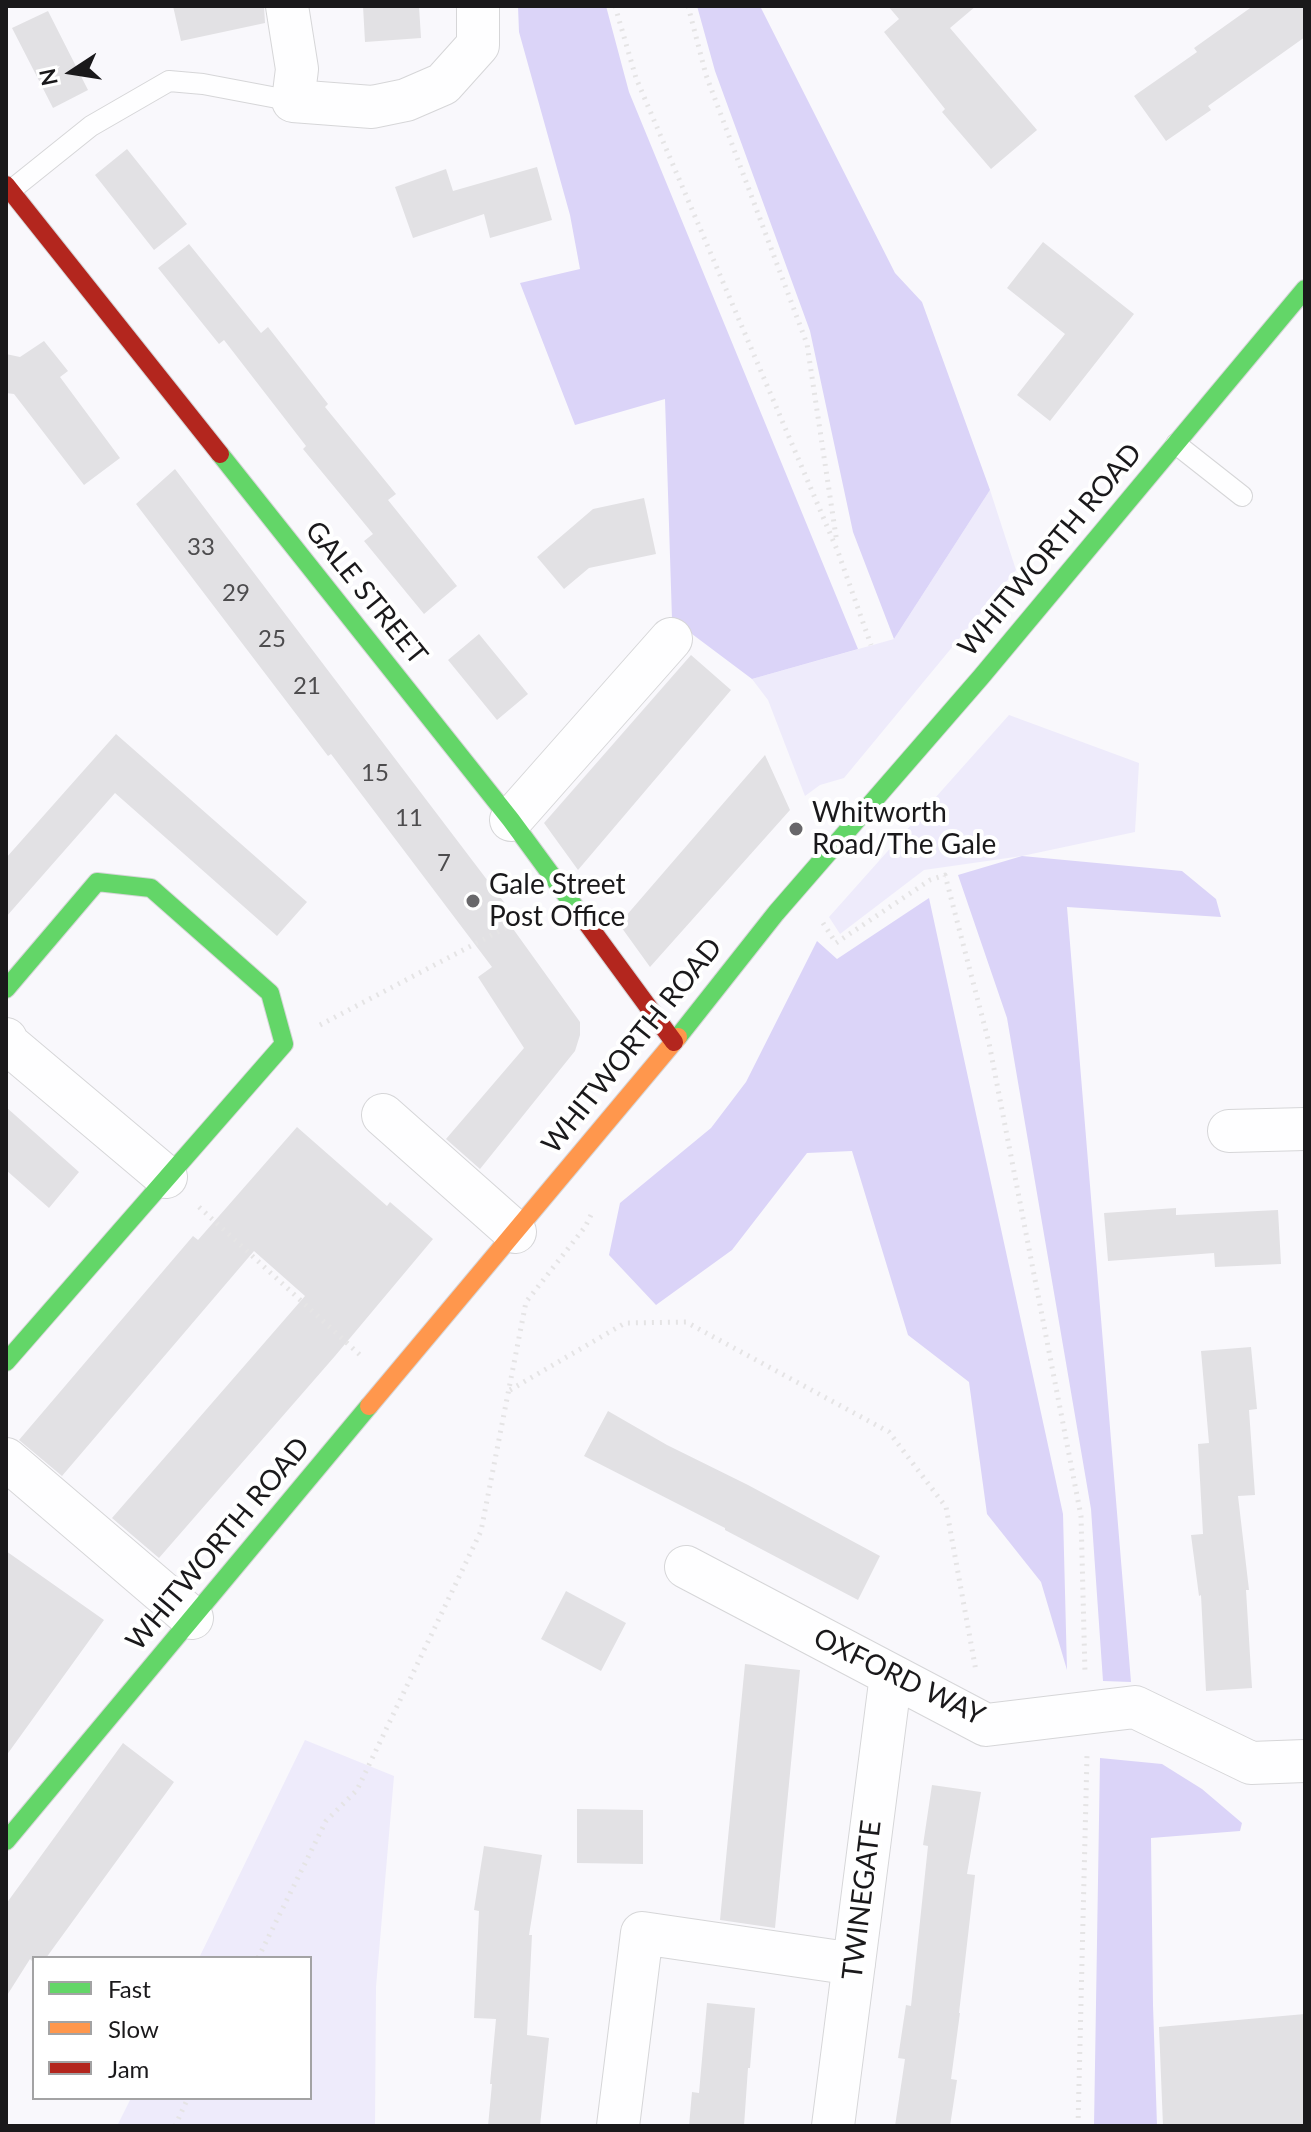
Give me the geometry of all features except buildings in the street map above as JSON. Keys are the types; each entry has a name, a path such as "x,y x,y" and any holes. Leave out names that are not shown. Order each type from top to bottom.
{"main road":[{"name":"GALE STREET","path":"12,204 511,820 674,1042"},
{"name":"WHITWORTH ROAD","path":"6,1841 674,1042 776,913 981,677 1305,289"},
{"path":"6,989 97,882 151,888 270,993 284,1044 6,1362"}],"street":[{"path":"287,6 297,69 293,101 372,107 406,100 443,84 478,26"},
{"path":"511,820 671,639"},
{"path":"6,1039 166,1177"},
{"path":"383,1115 515,1232"},
{"path":"1229,1131 1305,1129"},
{"path":"6,1459 192,1618"},
{"name":"OXFORD WAY","path":"686,1567 986,1725 1135,1707 1251,1763 1305,1761"},
{"name":"TWINEGATE","path":"833,2126 891,1675"},
{"path":"618,2126 642,1933 854,1964"}],"lane":[{"path":"12,204 91,126 169,81 203,84 293,101"},
{"path":"1176,444 1242,496"}],"path":[{"path":"615,6 636,78 838,552 871,645"},
{"path":"688,6 706,75 807,344 838,552"},
{"path":"836,943 930,880 945,875 989,1043 1081,1516 1088,1712 1078,2126"},
{"path":"284,1044 567,895"},
{"path":"166,1177 390,1382"},
{"path":"259,1956 326,1821 357,1790 481,1531 526,1302 585,1227 597,1202"},
{"path":"509,1390 625,1323 686,1322 889,1432 946,1507 986,1725"},
{"path":"175,2126 187,2100"}],"shaded area":[{"path":"518,6 606,6 629,92 858,649 752,679 672,619 665,399 575,425 520,283 580,269 570,215 519,32"},
{"path":"697,6 760,6 895,273 922,302 990,490 894,639 853,532 810,331 715,71"},
{"path":"990,490 1016,570 844,778 820,785 805,796 768,700 752,679 894,639"},
{"path":"1009,715 1139,763 1135,832 1022,856 924,870 840,934 829,917"},
{"path":"1022,856 1182,871 1216,899 1221,917 1067,907 1131,1682 1103,1681 1091,1509 1007,1018 958,875"},
{"path":"929,898 1063,1514 1067,1670 1041,1582 987,1514 969,1382 908,1335 852,1151 807,1153 732,1250 656,1305 609,1255 620,1203 711,1128 746,1082 817,941 837,959"},
{"path":"305,1740 394,1776 376,1987 375,2126 117,2126 130,2100 312,2100 312,1956 200,1956"},
{"path":"1100,1758 1162,1764 1202,1789 1242,1823 1240,1831 1151,1838 1157,2126 1094,2126"}],"traffic: fast":[{"path":"678,1037 776,913 981,677 1305,289"},
{"path":"220,454 511,820 583,918"},
{"path":"6,989 97,882 151,888 270,993 284,1044 6,1362"},
{"path":"6,1841 369,1406"}],"traffic: slow":[{"path":"369,1406 678,1037"}],"traffic: jam":[{"path":"6,185 220,454"},
{"path":"583,918 674,1042"}],"place":[{"name":"Whitworth Road/The Gale","path":"796,829"},
{"name":"Gale Street Post Office","path":"473,901"}]}
